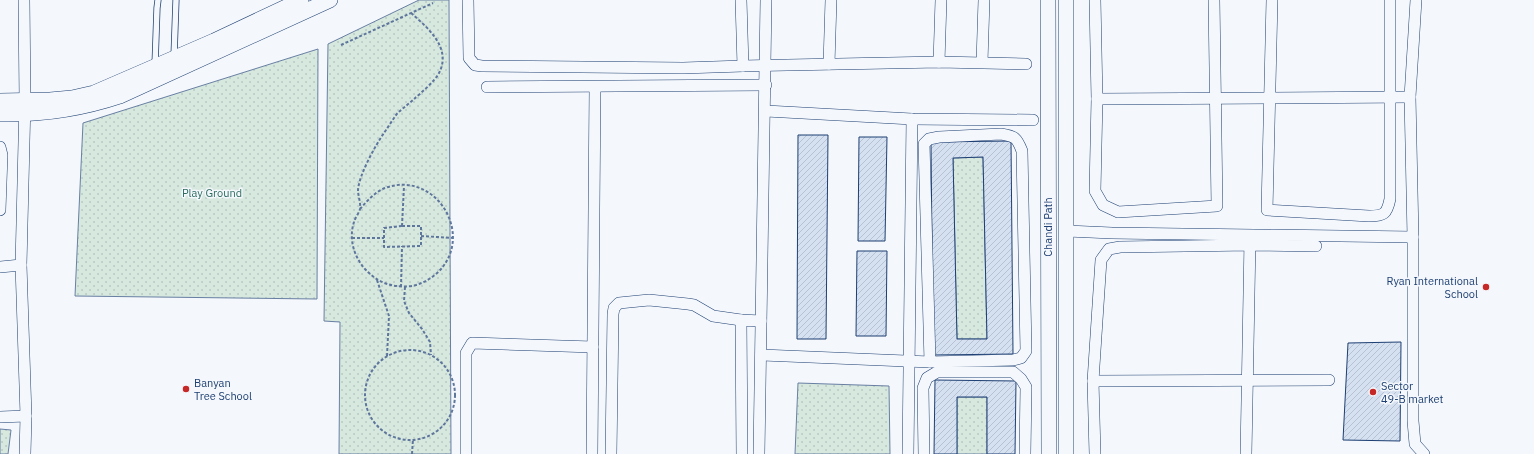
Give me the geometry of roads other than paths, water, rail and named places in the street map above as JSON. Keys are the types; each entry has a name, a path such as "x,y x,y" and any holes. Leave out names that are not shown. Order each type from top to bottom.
{"main road":[{"path":"0,101 24,108 63,110 97,104 120,96 156,73 307,3 328,0"},
{"name":"Chandi Path","path":"1048,0 1049,454"},
{"name":"Chandi Path","path":"1066,0 1066,454"},
{"path":"0,114 24,108"}],"street":[{"path":"24,0 24,108 21,265 26,416 25,454"},
{"path":"468,0 469,58 475,65 482,66 597,68 939,62 1026,64"},
{"path":"741,0 743,66"},
{"path":"760,454 761,321 766,111 766,0"},
{"path":"829,64 831,0"},
{"path":"939,62 941,0"},
{"path":"982,62 984,0"},
{"path":"1095,0 1097,99 1095,191 1103,205 1118,212 1217,206 1214,0"},
{"path":"1272,0 1267,210 1369,216 1380,216 1385,212 1390,199 1390,0"},
{"path":"1416,0 1410,97 1413,237 1413,421 1415,444 1424,454"},
{"path":"487,87 766,86"},
{"path":"592,454 595,87"},
{"path":"1097,99 1410,97"},
{"path":"766,111 912,118 1033,120"},
{"path":"908,454 912,118"},
{"path":"761,355 930,362 1013,360 1021,358 1026,351 1022,151 1019,141 1012,136 1001,134 948,136 929,139 924,144 930,362"},
{"path":"0,147 2,155 0,210"},
{"path":"1067,231 1250,240 1316,246"},
{"path":"1095,454 1093,381 1101,260 1109,249 1120,247 1250,240 1413,237"},
{"path":"1246,454 1250,240"},
{"path":"0,267 21,265"},
{"path":"611,454 613,314 614,308 619,303 649,300 688,304 694,305 714,316 761,321"},
{"path":"741,320 742,454"},
{"path":"466,454 466,353 472,343 593,347"},
{"path":"924,454 923,388 927,378 937,372 1013,372 1021,379 1026,387 1025,454"},
{"path":"1093,381 1328,380"},
{"path":"909,387 923,388"},
{"path":"0,417 26,416"}],"lane":[{"path":"156,73 156,8 158,0"},
{"path":"174,65 176,0"}],"place":[{"name":"Ryan International School","path":"1486,287"},
{"name":"Banyan Tree School","path":"186,389"},
{"name":"Sector 49-B market","path":"1373,392"}],"park label":[{"name":"Play Ground","path":"212,193"}]}
